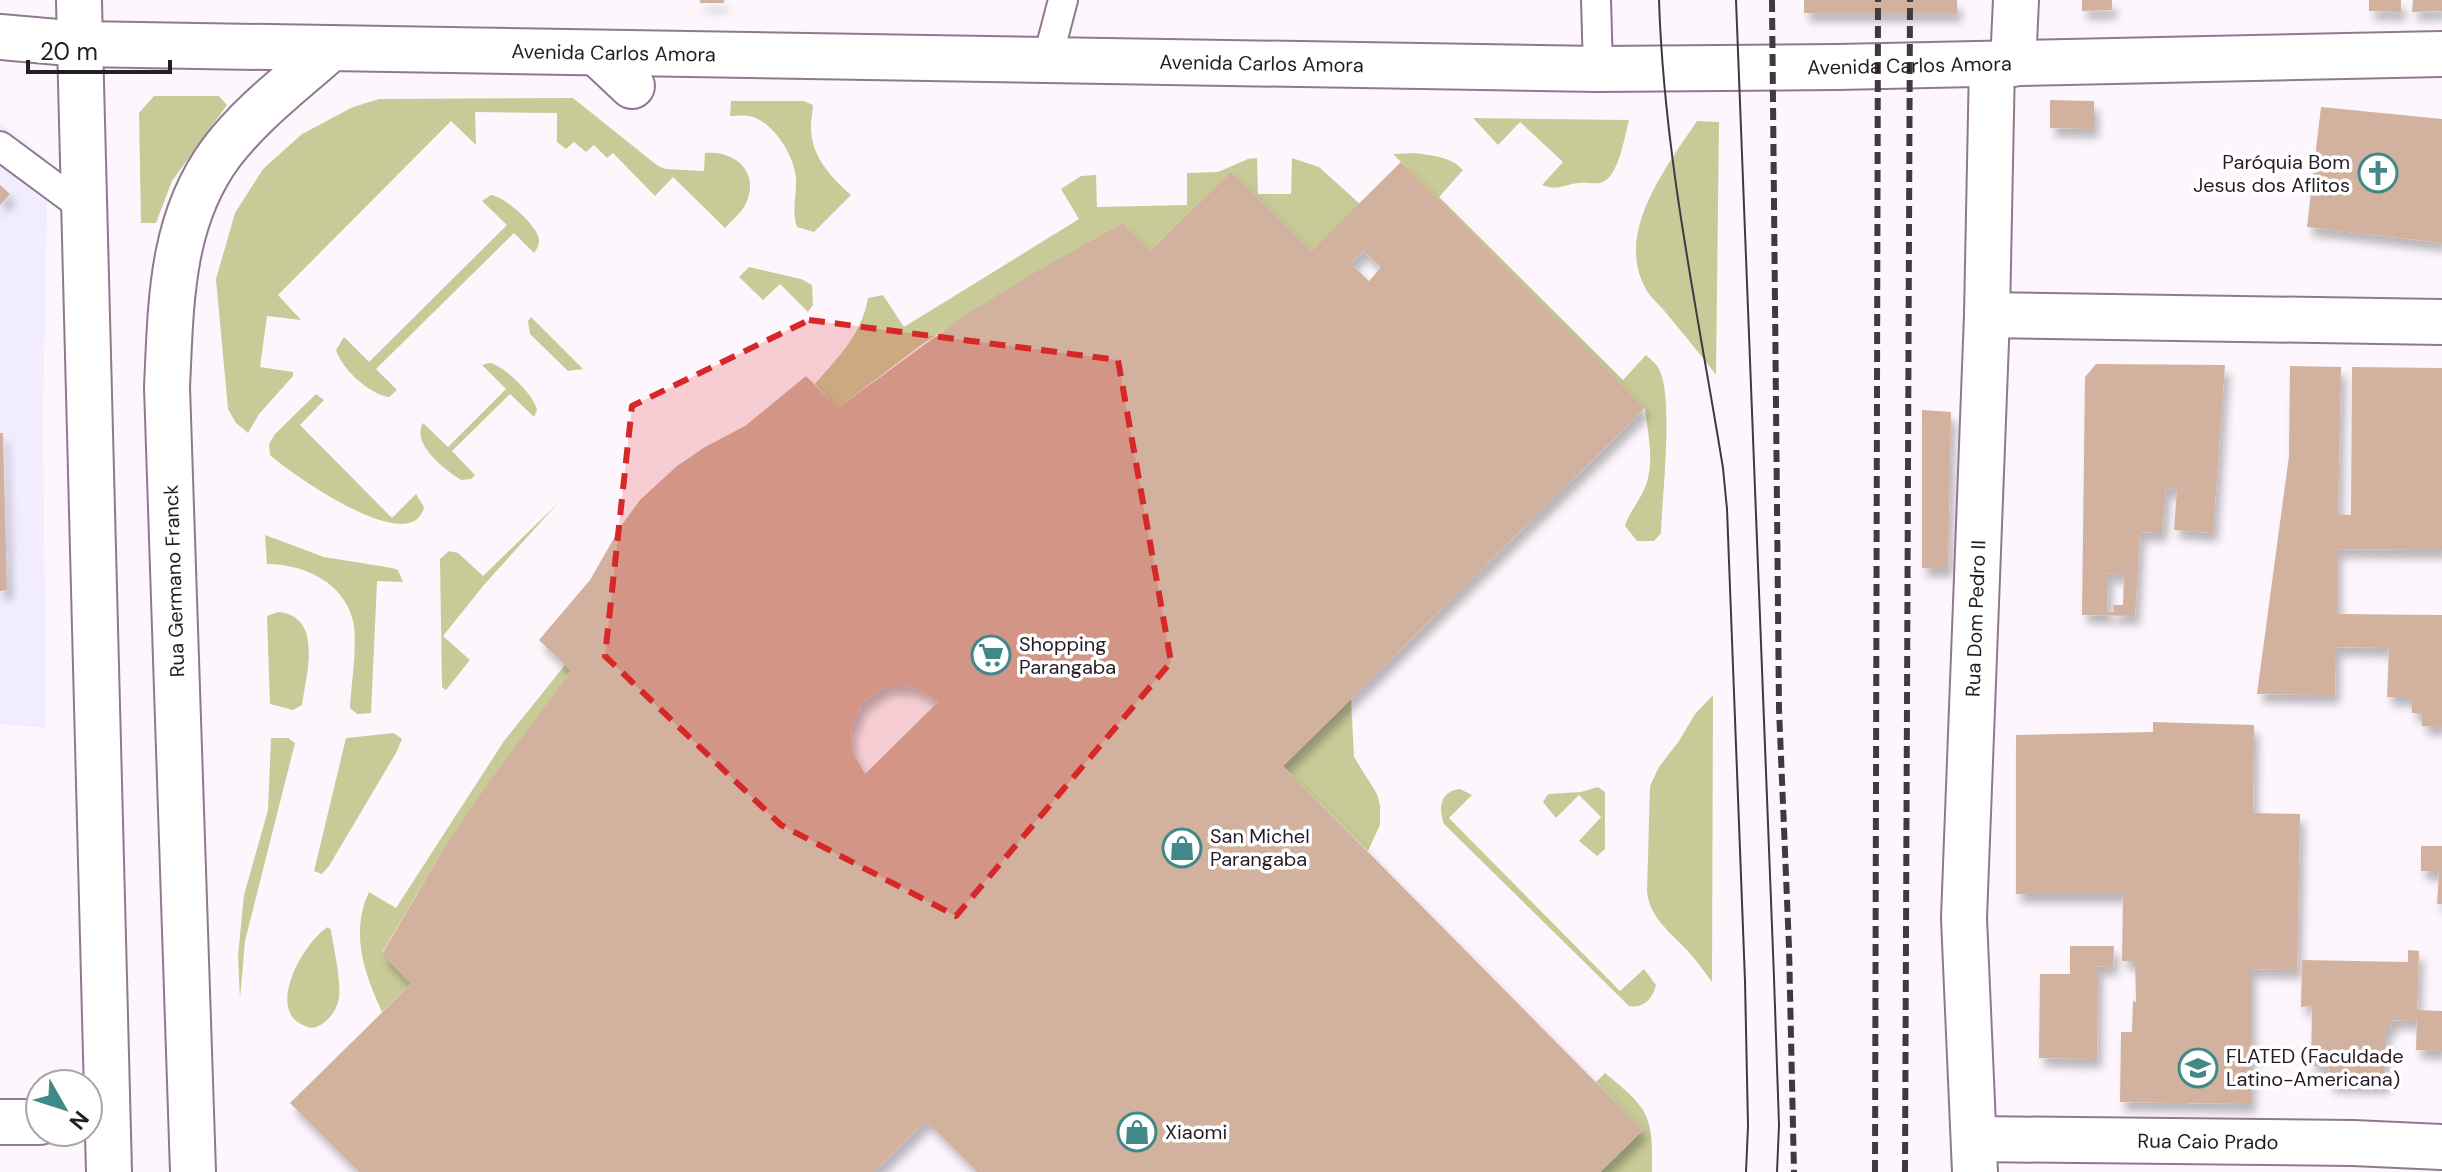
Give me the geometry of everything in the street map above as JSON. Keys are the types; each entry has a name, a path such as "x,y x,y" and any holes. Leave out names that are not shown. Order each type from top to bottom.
{"main road":[{"path":"79,0 85,209 97,1068"},
{"name":"Rua Dom Pedro II","path":"1975,1156 1964,918 1987,315 2003,64 2016,0"},
{"name":"Avenida Carlos Amora","path":"0,37 80,44 331,48 600,69 1047,61 1598,69 2442,54"},
{"name":"Rua Germano Franck","path":"193,1172 167,387 172,290 184,227 197,195 221,153 262,108 331,48"},
{"path":"1987,315 2442,322"},
{"path":"0,1122 24,1122"},
{"name":"Rua Caio Prado","path":"1975,1156 2353,1143 2442,1147"},
{"path":"104,1148 109,1172"}],"lane":[{"path":"1047,61 1063,0"},
{"path":"1596,0 1598,69"},
{"path":"0,146 85,209"}],"highlighted area":[{"path":"809,320 1118,360 1171,662 956,916 781,825 605,656 632,406"}],"shaded area":[{"path":"0,122 48,160 43,414 46,728 0,724"}],"green space":[{"path":"154,96 219,96 227,105 172,181 156,223 141,223 139,113"},
{"path":"573,98 658,166 666,169 704,171 705,153 733,158 746,170 749,178 750,187 744,206 725,228 673,177 655,196 613,153 607,158 594,145 586,152 574,142 566,149 557,142 557,113 475,112 476,145 451,121 278,295 301,320 267,316 260,367 293,372 293,376 259,414 248,433 236,423 228,409 216,279 235,213 263,169 302,134 353,107 379,99"},
{"path":"731,101 804,101 813,105 811,122 814,146 829,172 851,195 814,232 797,227 794,215 796,178 781,140 758,119 730,116"},
{"path":"1473,118 1629,120 1620,154 1609,178 1600,183 1552,188 1542,185 1563,162 1520,122 1498,145"},
{"path":"1697,121 1719,122 1716,375 1649,294 1639,272 1636,250 1639,227 1647,204"},
{"path":"1415,153 1447,159 1463,170 1439,197 1623,380 1646,355 1658,367 1666,401 1666,448 1661,533 1654,541 1637,541 1625,526 1643,492 1649,472 1645,408 1393,154"},
{"path":"1257,158 1258,194 1291,194 1292,158 1319,167 1360,204 1311,251 1231,171 1150,251 1123,223 921,345 838,408 815,384 854,335 868,298 883,295 904,327 1079,219 1061,189 1081,176 1096,175 1097,207 1187,205 1187,173 1218,172"},
{"path":"491,195 512,206 527,220 539,240 536,250 534,253 514,233 376,369 397,390 389,397 365,386 350,372 336,350 344,337 369,362 507,225 482,201"},
{"path":"749,267 801,279 812,285 813,305 808,312 780,284 763,300 739,277"},
{"path":"531,317 583,369 568,371 530,334 528,321"},
{"path":"489,363 518,382 537,410 534,417 510,394 452,451 475,475 471,479 461,480 431,455 421,439 420,431 423,423 448,447 506,389 482,365"},
{"path":"316,394 324,400 300,425 392,518 416,494 424,507 415,521 398,524 375,519 350,508 270,455 269,444 275,434"},
{"path":"558,503 483,586 443,636 470,660 446,690 442,687 440,559 449,551 458,553 483,576"},
{"path":"265,535 324,557 398,570 403,582 377,581 371,713 357,714 350,708 355,641 348,607 341,596 320,578 294,567 267,564"},
{"path":"278,612 292,616 302,624 307,635 308,663 302,705 293,710 270,704 267,616"},
{"path":"565,665 571,671 441,853 382,953 411,984 382,1012 365,968 360,938 363,907 369,892 396,908 504,741"},
{"path":"1713,695 1712,982 1656,917 1647,892 1650,786 1659,767 1695,714"},
{"path":"1351,699 1354,757 1377,794 1380,805 1380,825 1368,851 1283,766"},
{"path":"394,733 402,739 396,753 329,866 322,874 314,871 346,738"},
{"path":"271,738 288,738 295,743 245,941 240,999 238,956 244,895 268,810"},
{"path":"1598,787 1605,792 1605,849 1597,856 1579,841 1601,817 1579,795 1556,818 1543,802 1548,794 1581,792"},
{"path":"1460,789 1472,795 1449,818 1620,991 1644,969 1656,985 1647,1002 1629,1006 1444,824 1442,801 1448,793"},
{"path":"328,927 337,964 339,998 328,1019 309,1028 293,1018 288,1006 288,992 299,961 318,935"},
{"path":"1605,1073 1631,1096 1645,1115 1651,1138 1652,1172 1600,1172 1643,1130 1596,1082"}],"building":[{"path":"700,0 724,0 724,3 700,3"},
{"path":"1804,0 1957,0 1957,13 1804,13"},
{"path":"2082,0 2112,0 2112,10 2082,11"},
{"path":"2369,0 2401,0 2401,12 2369,11"},
{"path":"2413,0 2442,0 2442,11 2412,12"},
{"path":"2050,100 2094,101 2094,129 2050,128"},
{"name":"Paróquia Bom Jesus dos Aflitos","path":"2321,107 2442,119 2442,243 2307,227"},
{"path":"1401,162 1645,408 1283,766 1643,1130 1600,1172 977,1172 926,1121 874,1172 359,1172 290,1103 411,984 382,954 441,853 571,671 539,640 590,580 640,500 677,466 745,426 806,376 838,408 965,315 1123,223 1150,251 1231,171 1311,251","holes":["1363,251 1381,267 1369,281 1351,264","890,686 918,689 938,702 865,774 852,751 851,730 861,704"]},
{"path":"0,185 10,194 0,205"},
{"path":"2096,364 2225,365 2213,533 2174,530 2177,490 2166,488 2162,533 2140,532 2135,616 2082,615 2085,377","holes":["2108,573 2124,575 2123,605 2113,605 2114,612 2107,612"]},
{"path":"2290,366 2341,367 2338,514 2351,515 2352,367 2442,368 2442,550 2337,549 2337,614 2442,615 2442,727 2422,726 2422,713 2412,713 2411,697 2387,697 2389,648 2336,647 2335,695 2257,694 2289,456"},
{"path":"1922,410 1951,412 1948,568 1922,568"},
{"path":"0,433 3,433 7,590 0,591"},
{"path":"2153,722 2254,725 2253,813 2300,814 2297,970 2251,969 2251,1104 2120,1102 2121,1032 2132,1032 2133,1001 2136,1002 2135,961 2122,961 2123,894 2016,894 2016,735 2153,732"},
{"path":"2421,846 2442,846 2442,904 2437,904 2439,872 2421,871"},
{"path":"2070,946 2114,946 2113,967 2098,966 2097,1059 2039,1058 2040,974 2070,974"},
{"path":"2408,950 2419,951 2417,1010 2442,1011 2442,1051 2416,1050 2417,1018 2413,1021 2392,1020 2391,1027 2386,1028 2385,1085 2328,1084 2329,1067 2311,1066 2312,1006 2301,1007 2302,960 2408,962"}],"tram line":[{"path":"1659,0 1675,176 1727,509 1745,981 1746,1172"},
{"path":"1736,0 1774,978 1779,1125 1777,1172"}],"railway":[{"path":"1772,0 1779,709 1794,1172"},
{"path":"1875,1172 1878,0"},
{"path":"1905,1172 1910,0"}],"place":[{"name":"Paróquia Bom Jesus dos Aflitos","path":"2378,173"},
{"name":"Shopping Parangaba","path":"991,655"},
{"name":"San Michel Parangaba","path":"1182,848"},
{"name":"FLATED (Faculdade Latino-Americana)","path":"2198,1068"},
{"name":"Xiaomi","path":"1137,1132"}]}
